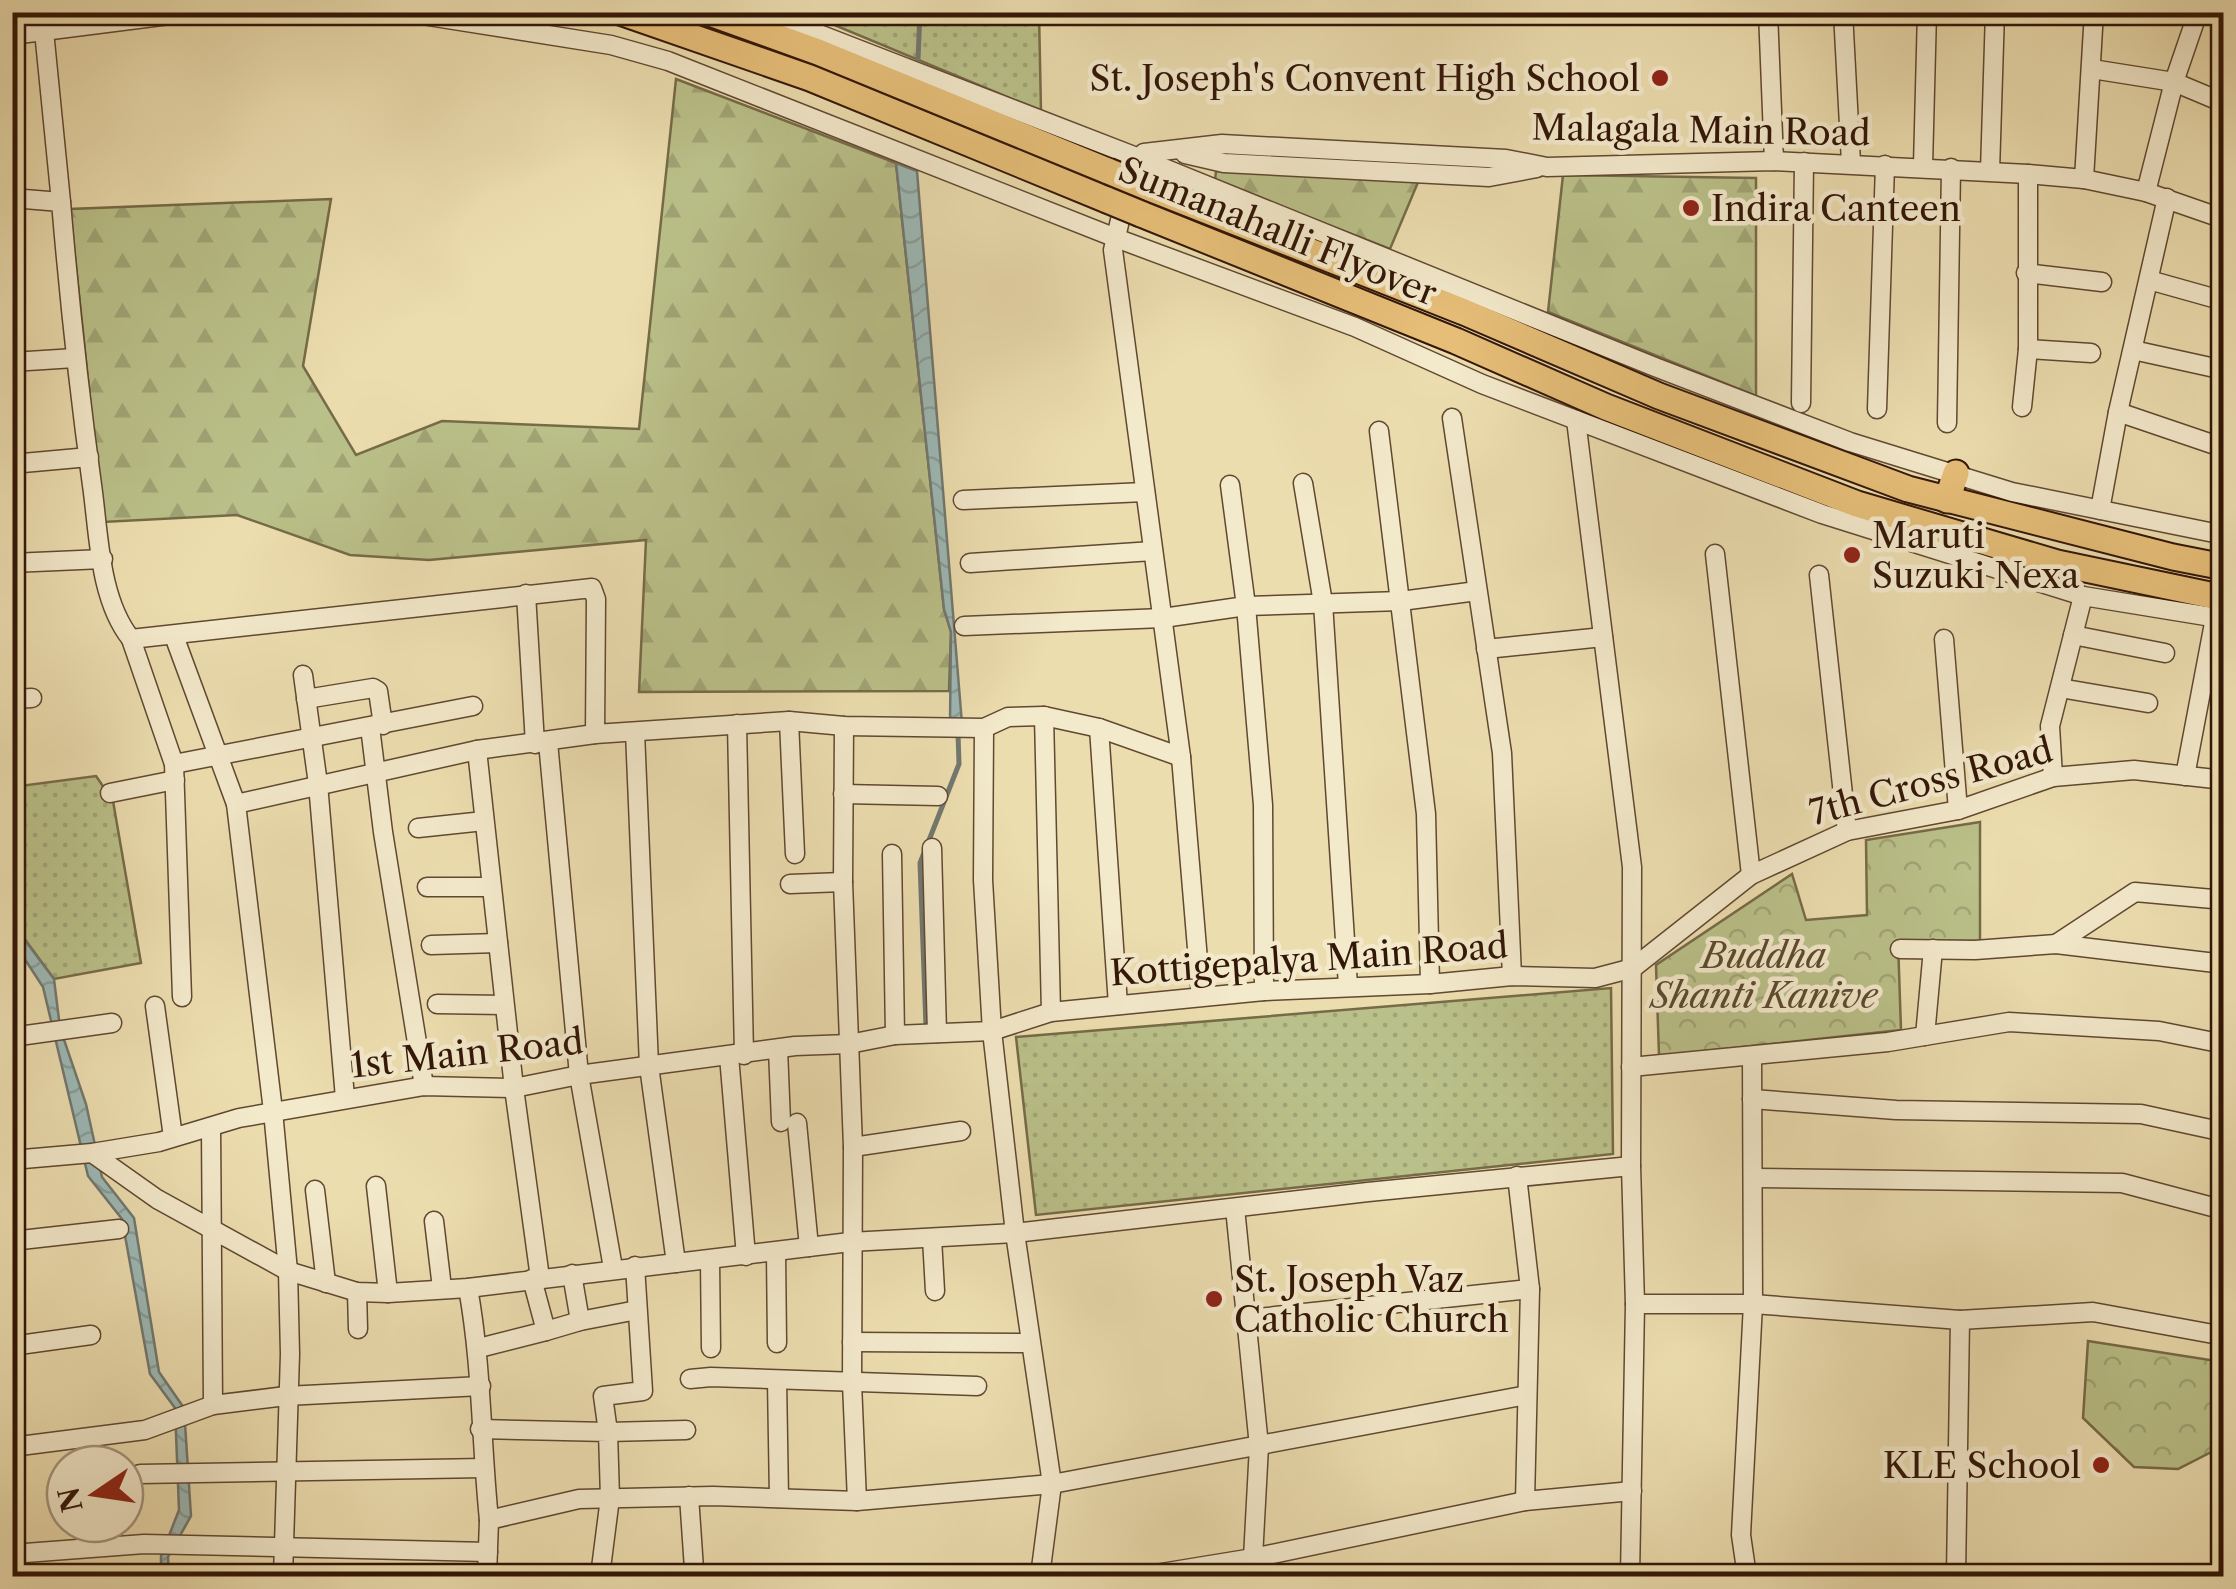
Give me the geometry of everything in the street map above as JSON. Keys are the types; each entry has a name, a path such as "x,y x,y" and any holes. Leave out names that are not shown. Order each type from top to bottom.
{"highway":[{"name":"Sumanahalli Flyover","path":"620,12 810,78 1903,528 2057,562 2221,612"},
{"name":"Sumanahalli Flyover","path":"707,12 818,52 1783,445 1947,500 2173,558 2224,567"},
{"path":"1947,500 1956,473"}],"street":[{"path":"12,35 193,12"},
{"path":"402,12 611,44 668,61 1116,238 1355,326 1482,384 1822,514 1903,528 2083,596 2221,612 2185,776"},
{"path":"1768,12 1774,161"},
{"path":"1843,12 1851,163"},
{"path":"1924,166 1927,12"},
{"path":"1990,171 1996,12"},
{"path":"2084,179 2094,12"},
{"path":"2146,192 2174,82 2198,12"},
{"path":"780,16 1850,442 2012,492 2224,535"},
{"path":"44,31 75,358 103,559 115,615 131,640 174,772 182,996"},
{"path":"2092,68 2174,82 2224,102"},
{"name":"Malagala Main Road","path":"1139,158 1144,153 1169,150 1224,162 1489,177 1547,166 1774,161 1924,166 2084,179 2146,192 2224,219"},
{"path":"1139,158 1131,173 1113,250 1181,757 1201,996"},
{"path":"1801,403 1804,162"},
{"path":"1877,409 1885,165"},
{"path":"1947,423 1952,168"},
{"path":"2022,408 2028,348 2028,174"},
{"path":"12,198 61,202"},
{"path":"2100,510 2166,198"},
{"path":"2026,273 2102,282"},
{"path":"2148,280 2224,301"},
{"path":"2028,348 2091,353"},
{"path":"2133,350 2224,370"},
{"path":"12,362 75,358"},
{"path":"2118,412 2224,448"},
{"path":"1452,418 1502,753 1512,976"},
{"path":"1576,420 1632,867 1631,1166 1635,1304 1630,1576"},
{"path":"1379,430 1426,814 1430,984"},
{"path":"12,464 88,457"},
{"path":"1303,483 1323,603 1348,986"},
{"path":"1230,485 1246,606 1262,805 1264,991"},
{"path":"962,500 1145,492"},
{"path":"970,564 1153,551"},
{"path":"1715,554 1752,875"},
{"path":"12,563 103,559"},
{"path":"1820,575 1846,831"},
{"path":"131,640 592,588 594,734"},
{"path":"964,626 1163,618 1246,606 1401,601 1477,592"},
{"path":"526,594 580,1075 612,1268"},
{"path":"2052,777 2050,726 2083,596"},
{"path":"2073,635 2165,653"},
{"path":"174,636 236,804 273,1111 288,1271 290,1354 283,1576"},
{"path":"1486,650 1603,637"},
{"path":"1944,639 1958,810"},
{"path":"303,675 318,784 345,1098"},
{"path":"306,699 373,688 378,692 375,772 424,1086"},
{"path":"2060,688 2148,703"},
{"path":"110,793 219,756 473,706"},
{"path":"236,804 477,750 594,734 789,721 844,726 984,728 1008,717 1044,716 1099,728 1181,757"},
{"path":"1044,716 1051,1012"},
{"path":"789,721 795,854"},
{"path":"737,724 736,1055 746,1256"},
{"path":"844,726 843,882 853,1147 850,1242 857,1500"},
{"path":"984,728 984,880 992,1031 1014,1234 1052,1484 1040,1576"},
{"path":"1099,728 1118,1005"},
{"path":"635,732 649,1066 676,1264"},
{"path":"477,750 536,1278 546,1332"},
{"name":"7th Cross Road","path":"1633,968 1752,875 1846,831 1958,810 2052,777 2134,770 2224,780"},
{"path":"844,794 938,796"},
{"path":"418,828 484,821"},
{"path":"932,848 936,1034"},
{"path":"892,854 895,1035"},
{"path":"790,884 843,882"},
{"path":"426,887 492,886"},
{"path":"2056,944 2135,892 2224,900"},
{"path":"431,945 498,943"},
{"path":"1900,949 2056,944 2224,964"},
{"path":"1925,1036 1933,950"},
{"name":"Kottigepalya Main Road","path":"992,1031 1051,1012 1201,996 1512,976 1596,978 1633,968"},
{"path":"438,1004 504,1005"},
{"path":"155,1006 173,1138"},
{"path":"1631,1066 1925,1036 2009,1022 2160,1031 2224,1044"},
{"path":"12,1038 112,1023"},
{"name":"1st Main Road","path":"12,1160 92,1153 173,1138 273,1111 424,1086 514,1088 580,1075 778,1049 849,1044 895,1035 992,1031"},
{"path":"778,1049 809,1248"},
{"path":"1747,1576 1740,1535 1753,1304 1752,1056"},
{"path":"1752,1098 1896,1110 2142,1114 2224,1132"},
{"path":"210,1127 213,1405"},
{"path":"853,1147 960,1131"},
{"path":"92,1153 157,1199 288,1271 357,1292 388,1293 468,1288 850,1242 1014,1234 1631,1166"},
{"path":"1517,1176 1530,1289 1525,1501"},
{"path":"1754,1178 2122,1183 2224,1210"},
{"path":"376,1186 388,1293"},
{"path":"315,1190 326,1283"},
{"path":"1235,1208 1260,1446 1254,1568"},
{"path":"434,1221 442,1288"},
{"path":"12,1241 119,1229"},
{"path":"932,1238 935,1291"},
{"path":"776,1252 777,1343"},
{"path":"710,1260 711,1348"},
{"path":"600,1576 610,1498 604,1396 644,1390 634,1266"},
{"path":"572,1274 580,1321"},
{"path":"468,1288 479,1348 487,1576"},
{"path":"1248,1319 1530,1289"},
{"path":"357,1292 358,1329"},
{"path":"1635,1304 1753,1304 1960,1320 2093,1312 2221,1333"},
{"path":"479,1348 637,1310"},
{"path":"1956,1576 1960,1320"},
{"path":"12,1346 92,1335"},
{"path":"852,1342 1030,1344"},
{"path":"690,1379 978,1386"},
{"path":"777,1380 779,1498"},
{"path":"12,1446 145,1430 213,1405 286,1396 481,1386"},
{"path":"488,1520 578,1499 689,1496 857,1500 1052,1484 1526,1395"},
{"path":"480,1429 686,1430"},
{"path":"145,1474 484,1468"},
{"path":"1143,1576 1254,1568 1525,1501 1632,1491"},
{"path":"689,1496 694,1569"},
{"path":"12,1554 144,1544 488,1552"}],"green space":[{"path":"816,12 1039,13 1041,111 815,17"},
{"path":"676,79 896,163 944,609 951,632 949,691 639,692 646,540 429,560 350,555 237,515 103,522 70,209 331,199 303,366 356,455 442,421 639,429"},
{"path":"1216,171 1419,180 1390,249 1215,181"},
{"path":"1563,175 1756,178 1756,396 1548,312"},
{"path":"96,776 113,801 141,963 54,979 13,923 12,787"},
{"name":"Buddha Shanti Kanive","path":"1980,822 1980,941 1898,941 1901,1030 1659,1056 1656,965 1792,874 1806,920 1867,915 1866,840"},
{"path":"1611,988 1613,1154 1036,1215 1016,1037"},
{"path":"2088,1341 2223,1362 2223,1446 2178,1469 2134,1467 2083,1418"}],"water":[{"path":"896,163 917,171 962,724 950,722 951,632 944,609"},
{"path":"12,923 54,979 60,1028 86,1104 102,1177 134,1218 159,1372 184,1408 191,1516 168,1557 169,1576 161,1576 161,1556 179,1510 175,1408 150,1374 122,1219 88,1176 43,987 13,941"}],"waterway":[{"path":"918,59 920,12"},
{"path":"926,1027 920,863 959,764 958,733"}],"place":[{"name":"St. Joseph's Convent High School","path":"1660,78"},
{"name":"Indira Canteen","path":"1691,208"},
{"name":"Maruti Suzuki Nexa","path":"1852,555"},
{"name":"St. Joseph Vaz Catholic Church","path":"1214,1299"},
{"name":"KLE School","path":"2101,1465"}]}
